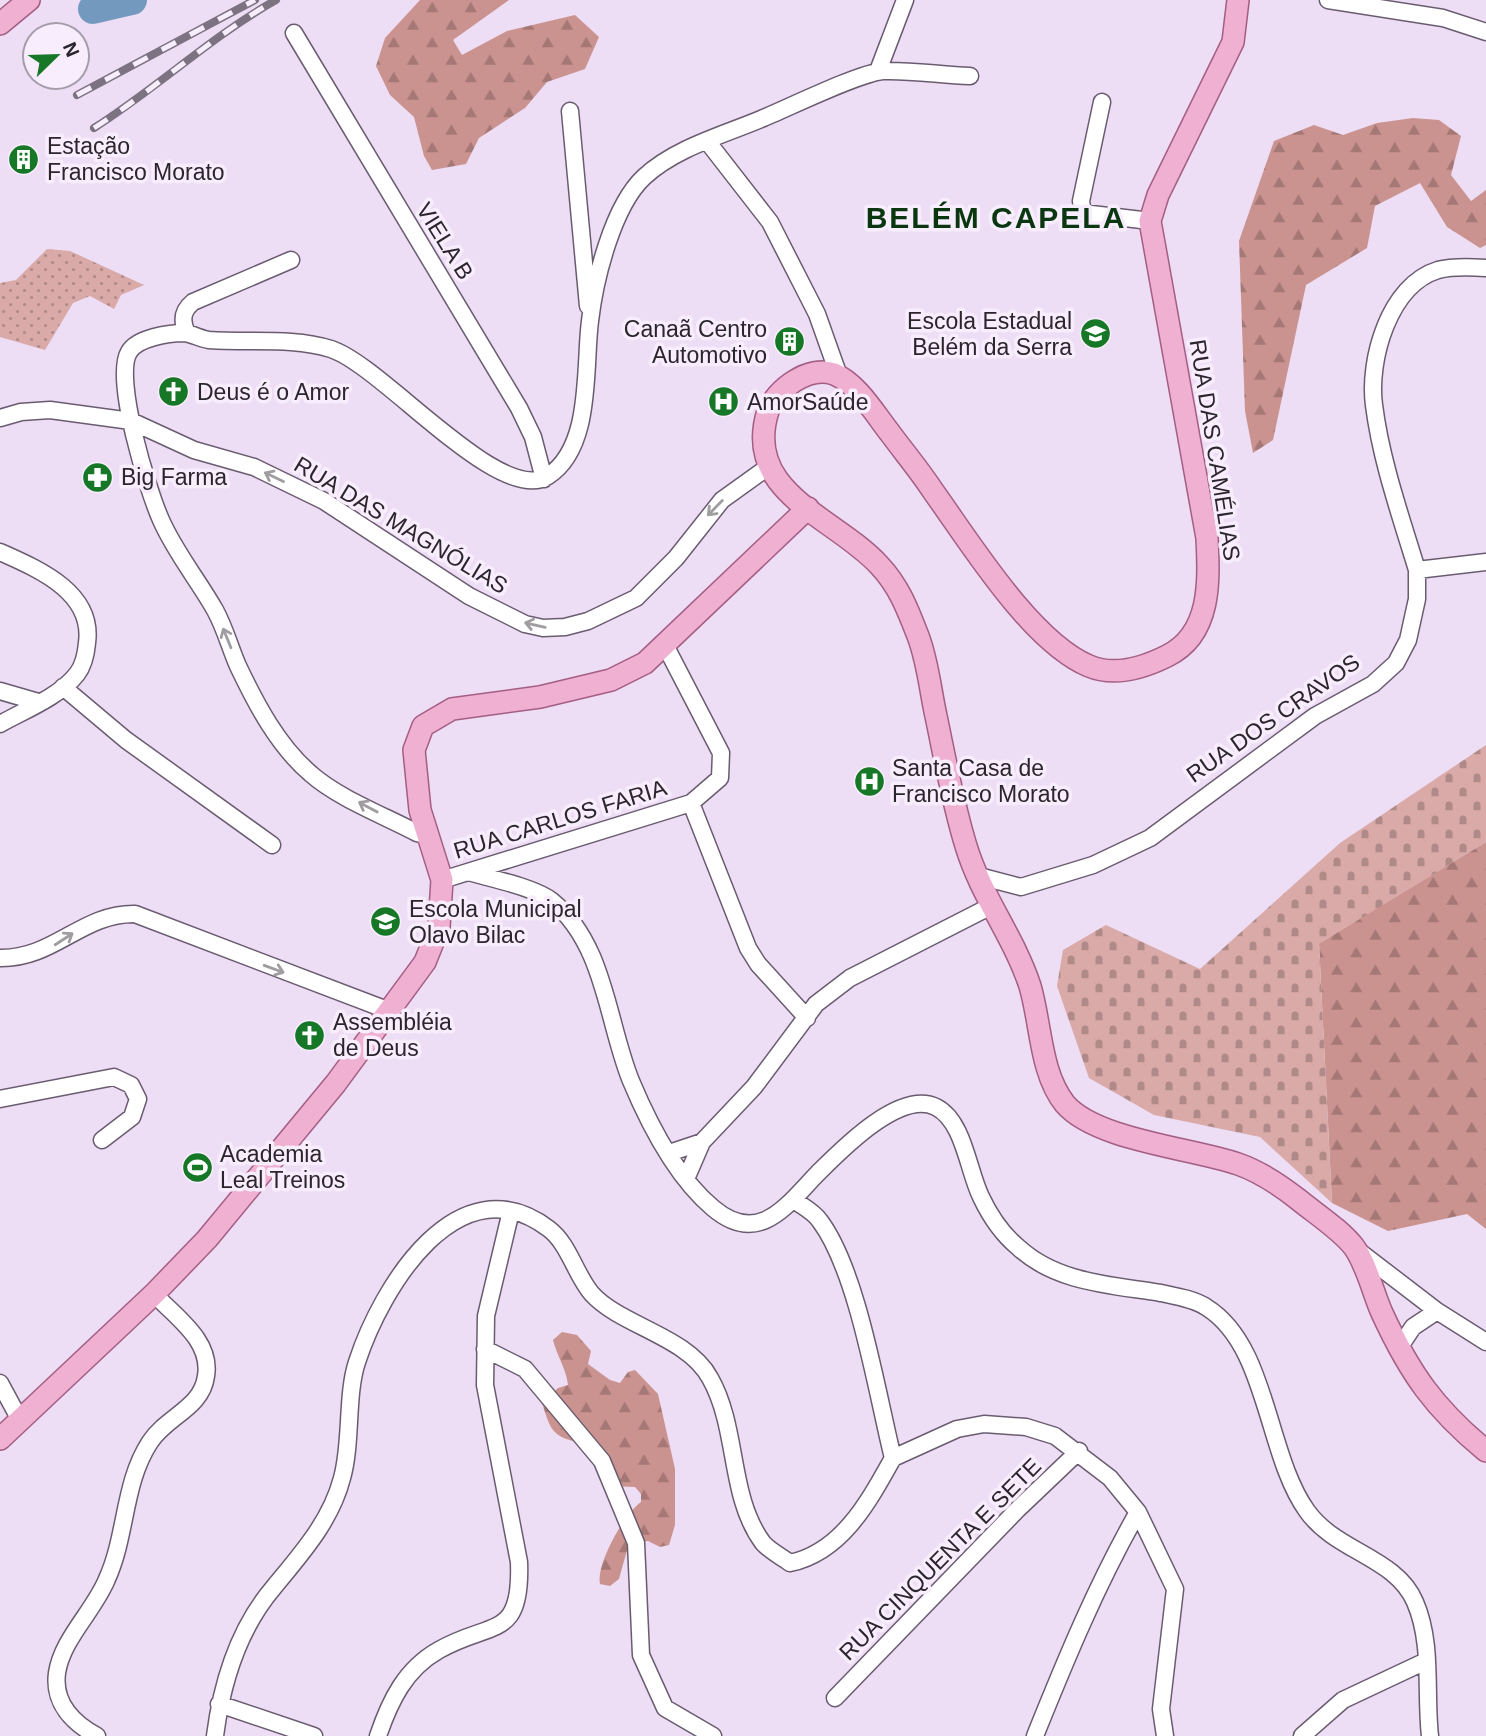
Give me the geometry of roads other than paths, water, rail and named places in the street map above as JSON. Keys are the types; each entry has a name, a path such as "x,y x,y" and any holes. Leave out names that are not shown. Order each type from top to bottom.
{"main road":[{"path":"2,16 29,0"},
{"name":"RUA DAS CAMÉLIAS","path":"839,376 869,405 1003,588 1045,635 1068,654 1089,667 1108,671 1127,670 1180,650 1189,641 1203,612 1209,581 1207,538 1150,221 1158,195 1233,42 1238,0"},
{"path":"839,376 828,372 816,373 803,377 777,394 769,407 764,430 768,467 785,491 877,562 900,591 924,650 962,833 975,875 993,905 1026,973 1043,1045 1054,1082 1064,1103 1085,1121 1116,1133 1234,1163 1262,1174 1298,1199 1354,1248 1415,1377 1449,1420 1486,1451"},
{"path":"0,1439 154,1294 264,1172 336,1083 387,1010 425,962 439,927 443,880 420,810 414,750 417,736 431,719 452,709 540,697 611,680 645,663 666,646 808,508"}],"street":[{"path":"878,71 905,0"},
{"path":"1328,0 1443,18 1486,32"},
{"name":"VIELA B","path":"294,33 519,408 533,437 544,479"},
{"path":"590,319 609,234 624,202 644,177 707,141 878,71 970,76"},
{"path":"1102,102 1081,201 1083,213 1150,221"},
{"path":"429,836 417,833 311,775 270,727 239,668 217,613 161,520 131,421 124,387 125,360 130,349 140,341 187,333 204,340 293,342 332,349 363,365 504,476 520,481 544,479 556,469 569,450 580,423 587,385 590,319 570,111"},
{"path":"707,141 771,222 817,314 839,376"},
{"path":"187,333 183,316 185,308 193,302 292,260"},
{"name":"RUA DOS CRAVOS","path":"975,875 1021,887 1093,865 1150,838 1305,724 1345,697 1373,684 1396,663 1408,640 1417,599 1417,570 1373,404 1373,374 1380,346 1401,299 1414,284 1437,270 1486,268"},
{"name":"RUA DAS MAGNÓLIAS","path":"0,418 21,412 50,410 131,421 194,450 254,467 324,501 468,596 526,624 542,628 565,627 588,621 636,598 676,558 705,518 722,500 768,467"},
{"path":"0,552 60,583 84,612 88,639 84,661 63,687 0,724"},
{"path":"1417,570 1486,562"},
{"path":"666,646 721,752 720,778 691,803 748,948 758,964 807,1018"},
{"path":"63,687 135,747 272,845"},
{"path":"0,691 38,702"},
{"name":"RUA CARLOS FARIA","path":"443,880 691,803"},
{"path":"469,872 547,898 582,935 631,1081 669,1153 686,1179 713,1208 744,1224 768,1219 795,1201 817,1174 887,1113 906,1103 926,1103 940,1108 954,1125 981,1197 997,1224 1035,1263 1055,1274 1203,1304 1222,1319 1239,1342 1253,1371 1283,1463 1302,1503 1328,1535 1398,1576 1415,1600 1425,1635 1430,1736"},
{"path":"686,1179 702,1142 754,1087 816,1004 850,978 993,905"},
{"path":"0,958 23,958 45,950 92,922 116,914 135,914 387,1010"},
{"path":"0,1098 114,1077 131,1085 138,1099 132,1117 102,1140"},
{"path":"669,1153 702,1142"},
{"path":"795,1201 820,1220 833,1241 853,1293 893,1458"},
{"path":"215,1736 228,1668 245,1630 273,1587 289,1572 317,1532 334,1502 343,1477 356,1365 389,1289 437,1233 459,1218 480,1211 511,1211 530,1217 552,1231 593,1295 694,1358 710,1377 721,1403 747,1517 765,1545 790,1563 810,1559 835,1542 855,1520 893,1458 957,1429 984,1424 1026,1427 1055,1436 1079,1451 1110,1478 1138,1512 1175,1588 1161,1709 1165,1736"},
{"path":"378,1736 392,1696 414,1669 439,1650 492,1630 506,1621 515,1609 520,1591 519,1562 485,1385 485,1316 511,1211"},
{"path":"1354,1248 1437,1311 1486,1342"},
{"path":"97,1736 66,1715 58,1694 57,1673 69,1643 107,1580 118,1549 136,1465 167,1421 200,1398 207,1374 204,1346 154,1294"},
{"path":"1399,1348 1413,1327 1437,1311"},
{"path":"485,1349 525,1368 602,1461 636,1543 641,1655 665,1708 713,1736"},
{"path":"0,1383 20,1420"},
{"name":"RUA CINQUENTA E SETE","path":"835,1698 1018,1509 1079,1451"},
{"path":"1035,1736 1082,1621 1138,1512"},
{"path":"1302,1736 1343,1700 1426,1661"},
{"path":"219,1704 314,1736"}],"waterway":[{"path":"93,9 132,0"}],"railway":[{"path":"77,95 255,0"},
{"path":"94,128 229,30 276,0"}],"place":[{"name":"Estação Francisco Morato","path":"24,159"},
{"name":"Escola Estadual Belém da Serra","path":"1095,334"},
{"name":"Canaã Centro Automotivo","path":"790,342"},
{"name":"Deus é o Amor","path":"174,392"},
{"name":"AmorSaúde","path":"724,402"},
{"name":"Big Farma","path":"98,477"},
{"name":"Santa Casa de Francisco Morato","path":"869,781"},
{"name":"Escola Municipal Olavo Bilac","path":"386,922"},
{"name":"Assembléia de Deus","path":"310,1035"},
{"name":"Academia Leal Treinos","path":"197,1167"}],"district":[{"name":"BELÉM CAPELA","path":"996,218"}]}
